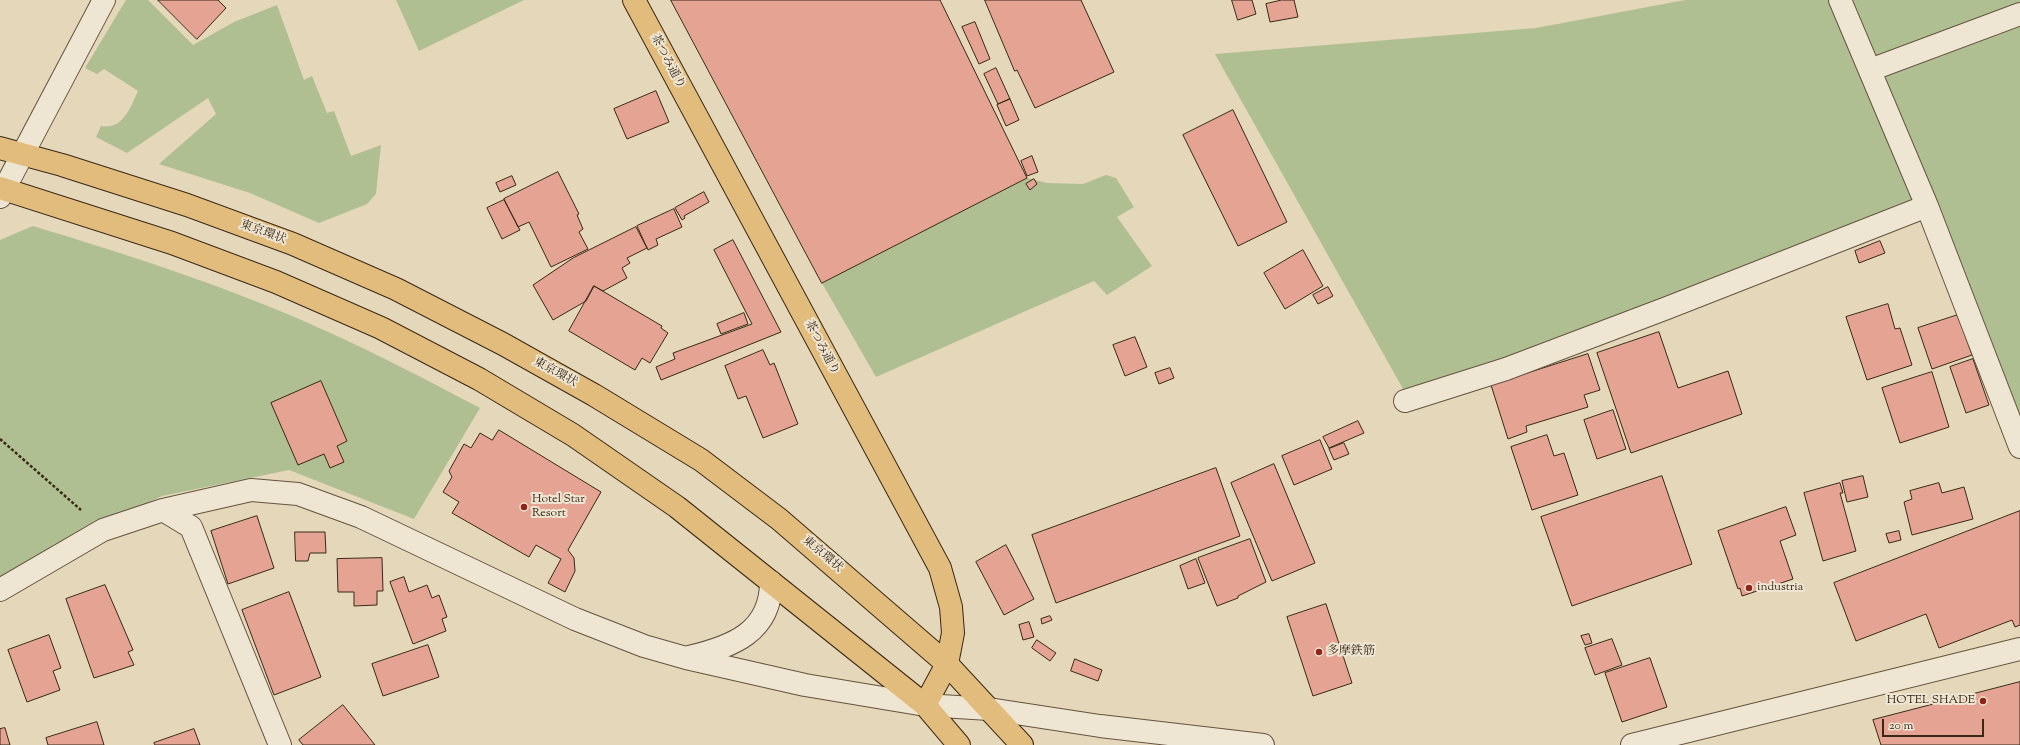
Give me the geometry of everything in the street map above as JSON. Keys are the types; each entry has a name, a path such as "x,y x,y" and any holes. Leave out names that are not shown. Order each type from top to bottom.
{"main road":[{"name":"茶つみ通り","path":"634,0 940,568 951,607 952,633 948,664 925,705"},
{"name":"東京環状","path":"0,148 187,205 293,244 396,289 503,344 594,395 701,460 779,519 948,664 1022,745"},
{"path":"1,192 172,243 276,282 381,328 479,379 573,435 677,507 925,705 959,745"}],"street":[{"path":"1,192 23,154 104,0"},
{"path":"1840,0 1927,206 2020,447"},
{"path":"1870,70 2020,14"},
{"path":"1405,401 1513,366 1927,206"},
{"path":"0,590 103,530 163,510 251,490 298,494 361,517 575,620 644,646 686,658 805,685 925,705 989,709 1100,726 1264,745"},
{"path":"163,510 191,528 280,745"},
{"path":"686,658 717,651 740,640 761,620 768,608 771,596 771,582"},
{"path":"1632,745 2020,649"},
{"path":"1200,745 1233,741"}],"path":[{"path":"0,439 103,530"}],"green space":[{"path":"126,0 148,0 193,45 234,22 277,5 304,80 312,76 327,113 334,111 351,156 381,145 376,194 367,204 319,223 250,193 159,164 216,114 208,98 127,153 96,137 101,126 115,125 125,116 129,111 138,91 104,69 97,74 85,68"},
{"path":"396,0 524,0 419,51"},
{"path":"1685,0 2020,0 2020,461 1927,214 1407,396 1215,54 1536,28"},
{"path":"1106,175 1116,178 1134,207 1117,217 1152,266 1107,295 1094,281 876,377 822,283 1027,178 1047,183 1083,184"},
{"path":"33,226 144,261 218,287 290,315 365,349 480,408 414,519 289,470 162,496 23,563 0,577 0,240"}],"building":[{"path":"158,0 218,0 226,8 197,39"},
{"path":"671,0 940,0 1027,178 822,283"},
{"path":"985,0 1081,0 1114,72 1035,108 1017,70 1015,71"},
{"path":"1232,0 1252,0 1256,14 1238,20"},
{"path":"1282,0 1294,0 1298,17 1270,22 1266,4"},
{"path":"975,22 990,59 979,64 962,27"},
{"path":"996,68 1010,99 998,104 984,74"},
{"path":"656,91 669,122 627,139 614,109"},
{"path":"1010,99 1019,120 1006,126 997,105"},
{"path":"1233,110 1287,222 1238,246 1183,135"},
{"path":"1032,156 1038,172 1027,176 1021,161"},
{"path":"558,172 579,214 577,215 583,229 579,232 588,249 551,267 529,222 518,227 504,199"},
{"path":"512,176 516,185 500,192 496,183"},
{"path":"1034,179 1037,184 1030,190 1026,184"},
{"path":"704,192 709,202 684,216 685,218 682,220 675,208"},
{"path":"504,200 520,230 502,239 487,208"},
{"path":"674,209 682,227 656,239 658,245 648,250 637,226"},
{"path":"636,227 647,248 627,258 630,263 622,268 627,278 603,291 594,286 586,301 553,320 533,285 573,258"},
{"path":"733,240 781,332 661,380 656,367 675,359 673,353 752,324 714,250"},
{"path":"1880,241 1885,253 1859,263 1855,251"},
{"path":"1303,250 1323,286 1285,309 1264,273"},
{"path":"594,286 662,326 661,328 668,333 650,363 642,358 635,370 569,331"},
{"path":"1328,287 1333,296 1318,304 1313,295"},
{"path":"1888,304 1895,329 1900,328 1912,365 1867,380 1846,317"},
{"path":"744,313 748,324 721,334 717,324"},
{"path":"1958,315 1972,355 1932,369 1918,328"},
{"path":"1659,332 1678,388 1728,371 1742,414 1631,453 1597,353"},
{"path":"1135,337 1147,367 1125,376 1113,345"},
{"path":"763,350 770,365 774,363 798,424 763,438 746,396 738,399 725,366"},
{"path":"1588,354 1600,390 1584,395 1588,407 1526,426 1527,432 1508,439 1491,385"},
{"path":"1973,359 1989,405 1966,413 1950,367"},
{"path":"1170,368 1174,378 1159,384 1155,373"},
{"path":"1932,372 1949,427 1900,443 1882,388"},
{"path":"321,381 347,441 337,446 344,462 330,468 324,454 298,465 271,403"},
{"path":"1613,410 1626,449 1597,459 1584,420"},
{"path":"1358,421 1364,433 1329,448 1323,437"},
{"name":"Hotel Star Resort","path":"499,430 601,492 568,550 574,558 575,571 565,592 548,583 561,559 536,545 529,557 452,513 459,502 443,492 452,477 449,471 464,444 471,448 480,433 492,440"},
{"path":"1547,435 1554,456 1564,453 1578,495 1532,510 1511,447"},
{"path":"1320,440 1332,469 1294,485 1282,456"},
{"path":"1344,443 1349,454 1334,460 1329,449"},
{"path":"1274,464 1315,563 1272,581 1231,483"},
{"path":"1216,468 1240,536 1056,603 1032,535"},
{"path":"1662,476 1692,564 1572,606 1541,517"},
{"path":"1863,476 1868,497 1847,502 1842,481"},
{"path":"1840,483 1843,493 1840,493 1856,551 1823,561 1804,493"},
{"path":"1939,483 1942,493 1964,487 1973,519 1912,535 1904,502 1912,499 1910,491"},
{"path":"1786,507 1796,535 1780,541 1793,579 1742,596 1740,588 1738,589 1718,531"},
{"path":"2020,511 2020,625 2015,627 2012,620 1939,648 1926,614 1856,641 1834,583"},
{"path":"257,516 274,568 228,584 211,531"},
{"path":"1899,531 1901,540 1889,543 1886,534"},
{"path":"295,532 325,532 326,553 310,553 308,561 296,561"},
{"path":"1250,539 1266,582 1238,596 1238,598 1217,606 1198,558"},
{"path":"1006,545 1034,599 1004,615 976,562"},
{"path":"382,558 383,591 377,591 377,605 354,606 354,592 338,592 337,559"},
{"path":"1196,559 1205,583 1188,589 1180,566"},
{"path":"404,577 409,592 427,585 432,598 439,595 447,617 442,619 446,631 413,644 390,582"},
{"path":"105,585 133,650 128,652 134,665 94,678 66,599"},
{"path":"289,592 321,677 274,695 242,610"},
{"path":"1326,604 1352,683 1313,696 1287,617"},
{"path":"1050,616 1052,620 1042,624 1041,619"},
{"path":"1029,622 1034,637 1023,640 1019,625"},
{"path":"1589,634 1592,643 1585,645 1581,636"},
{"path":"49,635 61,668 53,671 60,690 27,702 8,650"},
{"path":"1612,639 1622,665 1595,675 1585,648"},
{"path":"1037,640 1056,653 1050,661 1032,648"},
{"path":"428,645 439,677 383,696 372,664"},
{"path":"1650,658 1667,707 1622,722 1605,673"},
{"path":"1075,659 1102,670 1098,681 1071,671"},
{"name":"HOTEL SHADE","path":"2020,682 2020,745 1881,745 1873,720"},
{"path":"343,705 375,745 303,745 299,740"},
{"path":"97,722 104,745 48,745 46,738"},
{"path":"5,728 10,745 0,745 0,729"},
{"path":"194,729 200,745 155,745 154,743"}],"place":[{"name":"Hotel Star Resort","path":"524,507"},
{"name":"industria","path":"1749,588"},
{"name":"多摩鉄筋","path":"1319,652"},
{"name":"HOTEL SHADE","path":"1983,701"}]}
